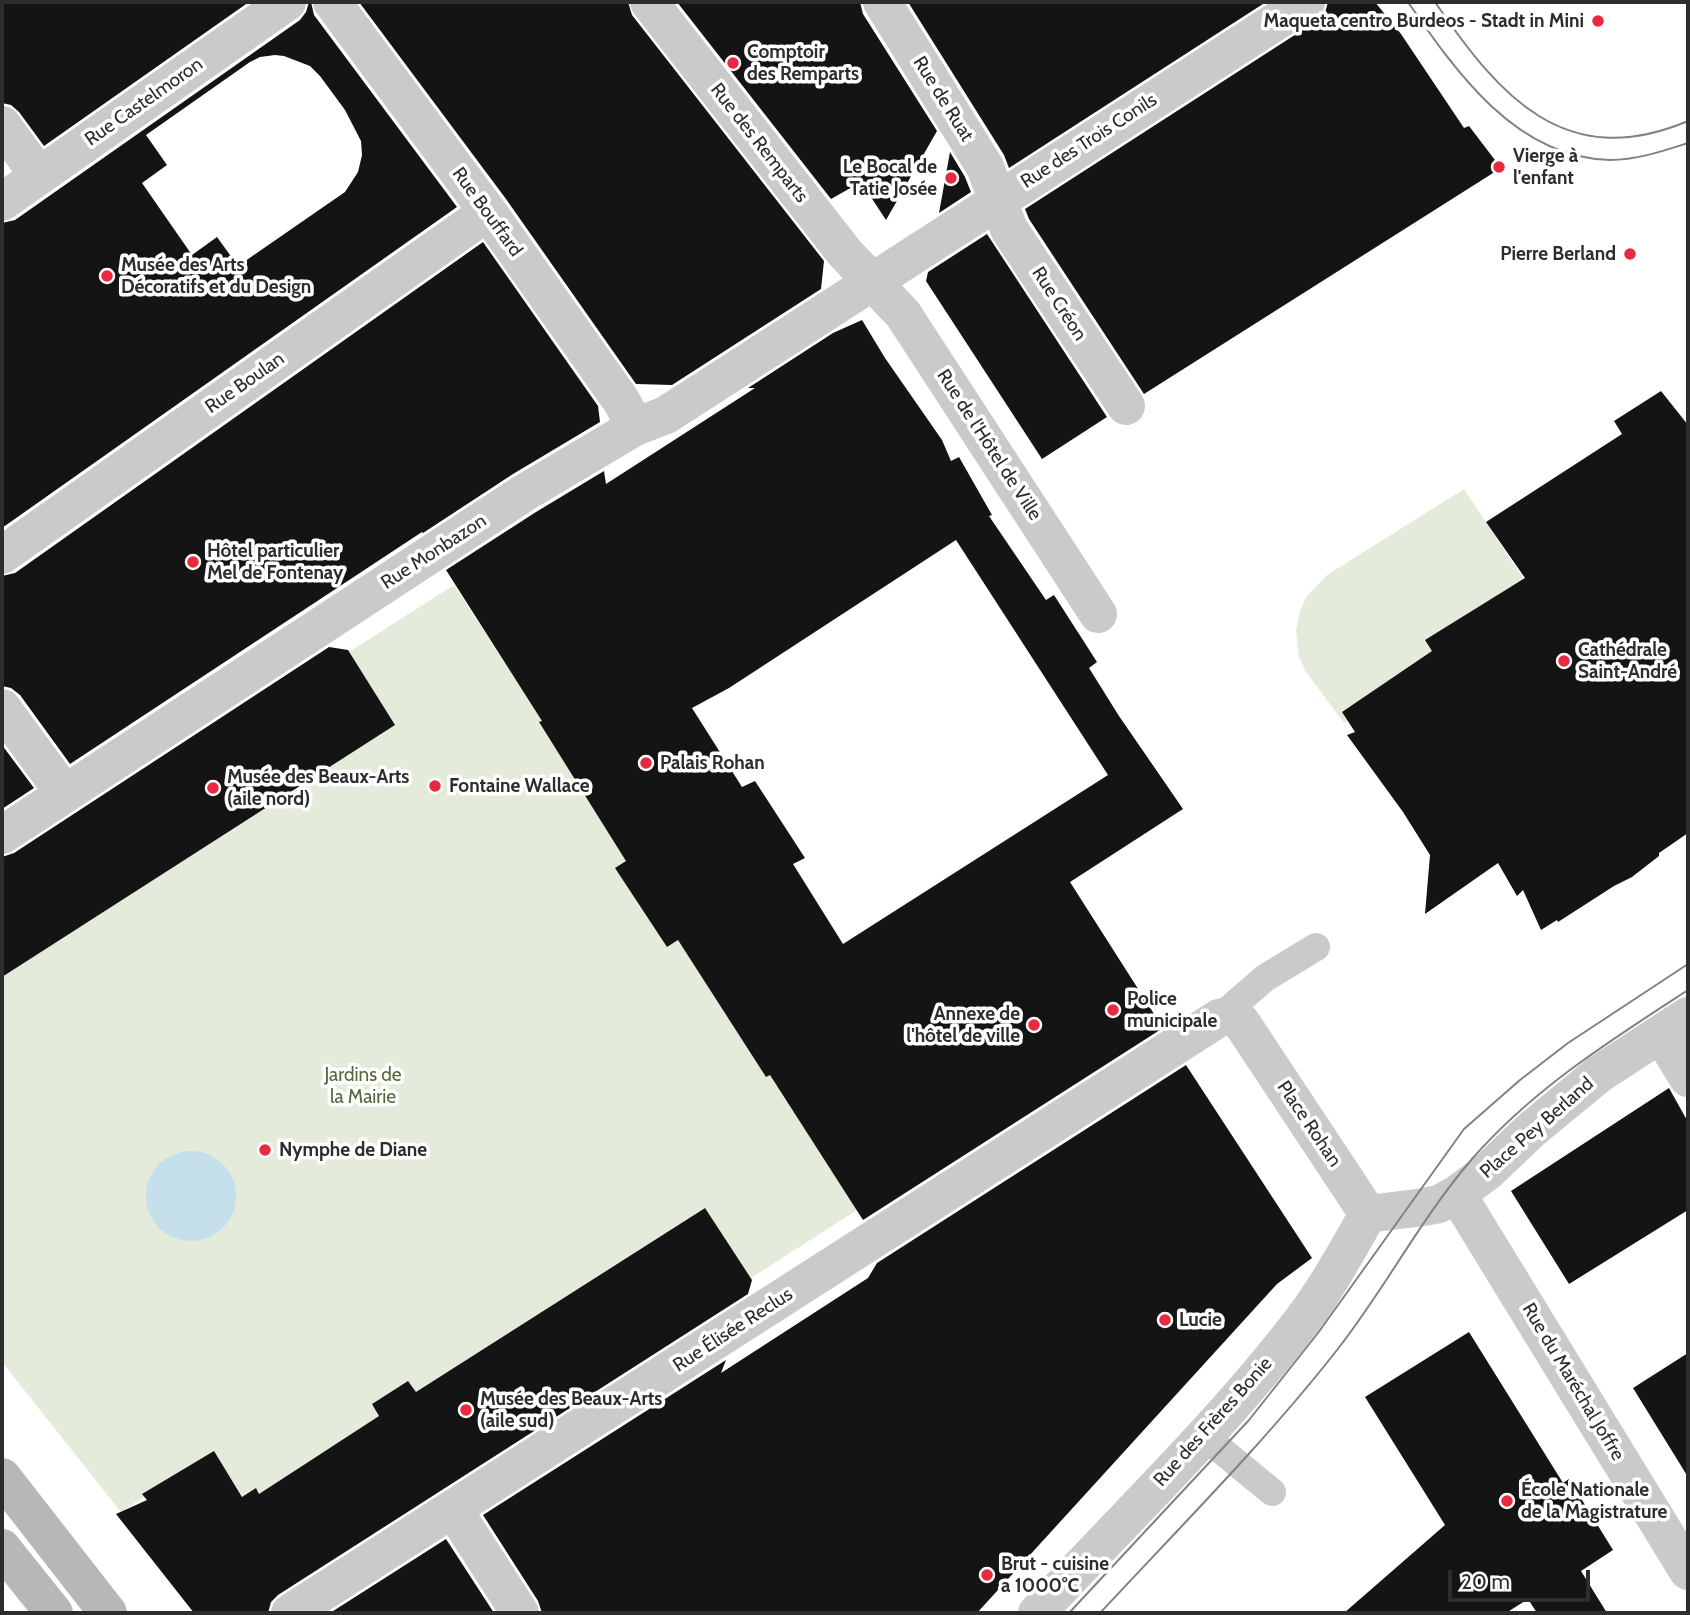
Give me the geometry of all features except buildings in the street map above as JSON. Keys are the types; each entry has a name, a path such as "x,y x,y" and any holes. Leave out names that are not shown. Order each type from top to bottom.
{"main road":[{"path":"2,1477 108,1613"},
{"path":"2,1548 54,1613"}],"street":[{"name":"Rue Castelmoron","path":"2,202 287,2"},
{"name":"Rue Bouffard","path":"332,2 488,212 622,402 635,427"},
{"name":"Rue des Remparts","path":"649,2 845,253 873,281"},
{"name":"Rue de Ruat","path":"882,2 985,167 998,199"},
{"name":"Rue des Trois Conils","path":"873,281 1306,2"},
{"path":"2,125 39,176"},
{"name":"Rue Créon","path":"998,199 1009,229 1126,406"},
{"name":"Rue Boulan","path":"2,555 488,212"},
{"name":"Rue Monbazon","path":"2,835 524,493 635,427 666,415 873,281"},
{"name":"Rue de l'Hôtel de Ville","path":"873,281 903,314 1098,614"},
{"path":"2,708 65,794"},
{"name":"Place Rohan","path":"1219,1018 1229,1016 1241,1022 1368,1214"},
{"name":"Rue Élisée Reclus","path":"290,1613 1219,1018"},
{"path":"1674,1025 1688,1078"},
{"name":"Place Pey Berland","path":"1457,1194 1488,1172 1531,1129 1599,1074 1674,1025"},
{"path":"1368,1214 1424,1207 1457,1194"},
{"name":"Rue du Maréchal Joffre","path":"1457,1194 1688,1571"},
{"name":"Rue des Frères Bonie","path":"1037,1613 1258,1375 1302,1320 1338,1267 1368,1214"},
{"path":"453,1509 520,1613"}],"lane":[{"path":"1219,1018 1265,978 1316,947"},
{"path":"1204,1436 1272,1493"}],"green space":[{"path":"1464,489 1536,598 1344,723 1306,672 1299,657 1296,631 1300,611 1307,596 1327,575"},
{"name":"Jardins de la Mairie","path":"454,585 540,717 542,721 539,723 627,860 616,868 667,947 678,940 857,1210 751,1278 704,1208 416,1392 408,1381 372,1404 379,1416 259,1494 256,1489 243,1497 213,1452 143,1495 144,1497 121,1512 2,1362 2,977 392,727 349,652"}],"water":[{"path":"191,1151 208,1154 223,1164 233,1179 236,1196 233,1213 223,1228 208,1238 191,1241 174,1238 159,1228 149,1213 146,1196 149,1179 159,1164 174,1154"}],"tram line":[{"path":"1408,2 1468,82 1517,128 1546,144 1576,156 1620,160 1688,143"},
{"path":"1435,2 1484,68 1511,95 1539,116 1571,131 1606,138 1644,135 1688,121"},
{"path":"1069,1613 1249,1420 1318,1333 1464,1129 1568,1043 1688,964"},
{"path":"1100,1613 1222,1484 1337,1350 1472,1159 1547,1088 1688,990"}],"place":[{"name":"Maqueta centro Burdeos - Stadt in Mini","path":"1598,21"},
{"name":"Comptoir des Remparts","path":"733,63"},
{"name":"Vierge à l'enfant","path":"1499,167"},
{"name":"Le Bocal de Tatie Josée","path":"951,178"},
{"name":"Pierre Berland","path":"1630,254"},
{"name":"Musée des Arts Décoratifs et du Design","path":"107,276"},
{"name":"Hôtel particulier Mel de Fontenay","path":"193,562"},
{"name":"Cathédrale Saint-André","path":"1564,661"},
{"name":"Palais Rohan","path":"646,763"},
{"name":"Fontaine Wallace","path":"435,786"},
{"name":"Musée des Beaux-Arts (aile nord)","path":"213,788"},
{"name":"Police municipale","path":"1113,1010"},
{"name":"Annexe de l'hôtel de ville","path":"1034,1025"},
{"name":"Nymphe de Diane","path":"265,1150"},
{"name":"Lucie","path":"1165,1320"},
{"name":"Musée des Beaux-Arts (aile sud)","path":"466,1410"},
{"name":"École Nationale de la Magistrature","path":"1507,1501"},
{"name":"Brut - cuisine a 1000°C","path":"987,1575"}]}
